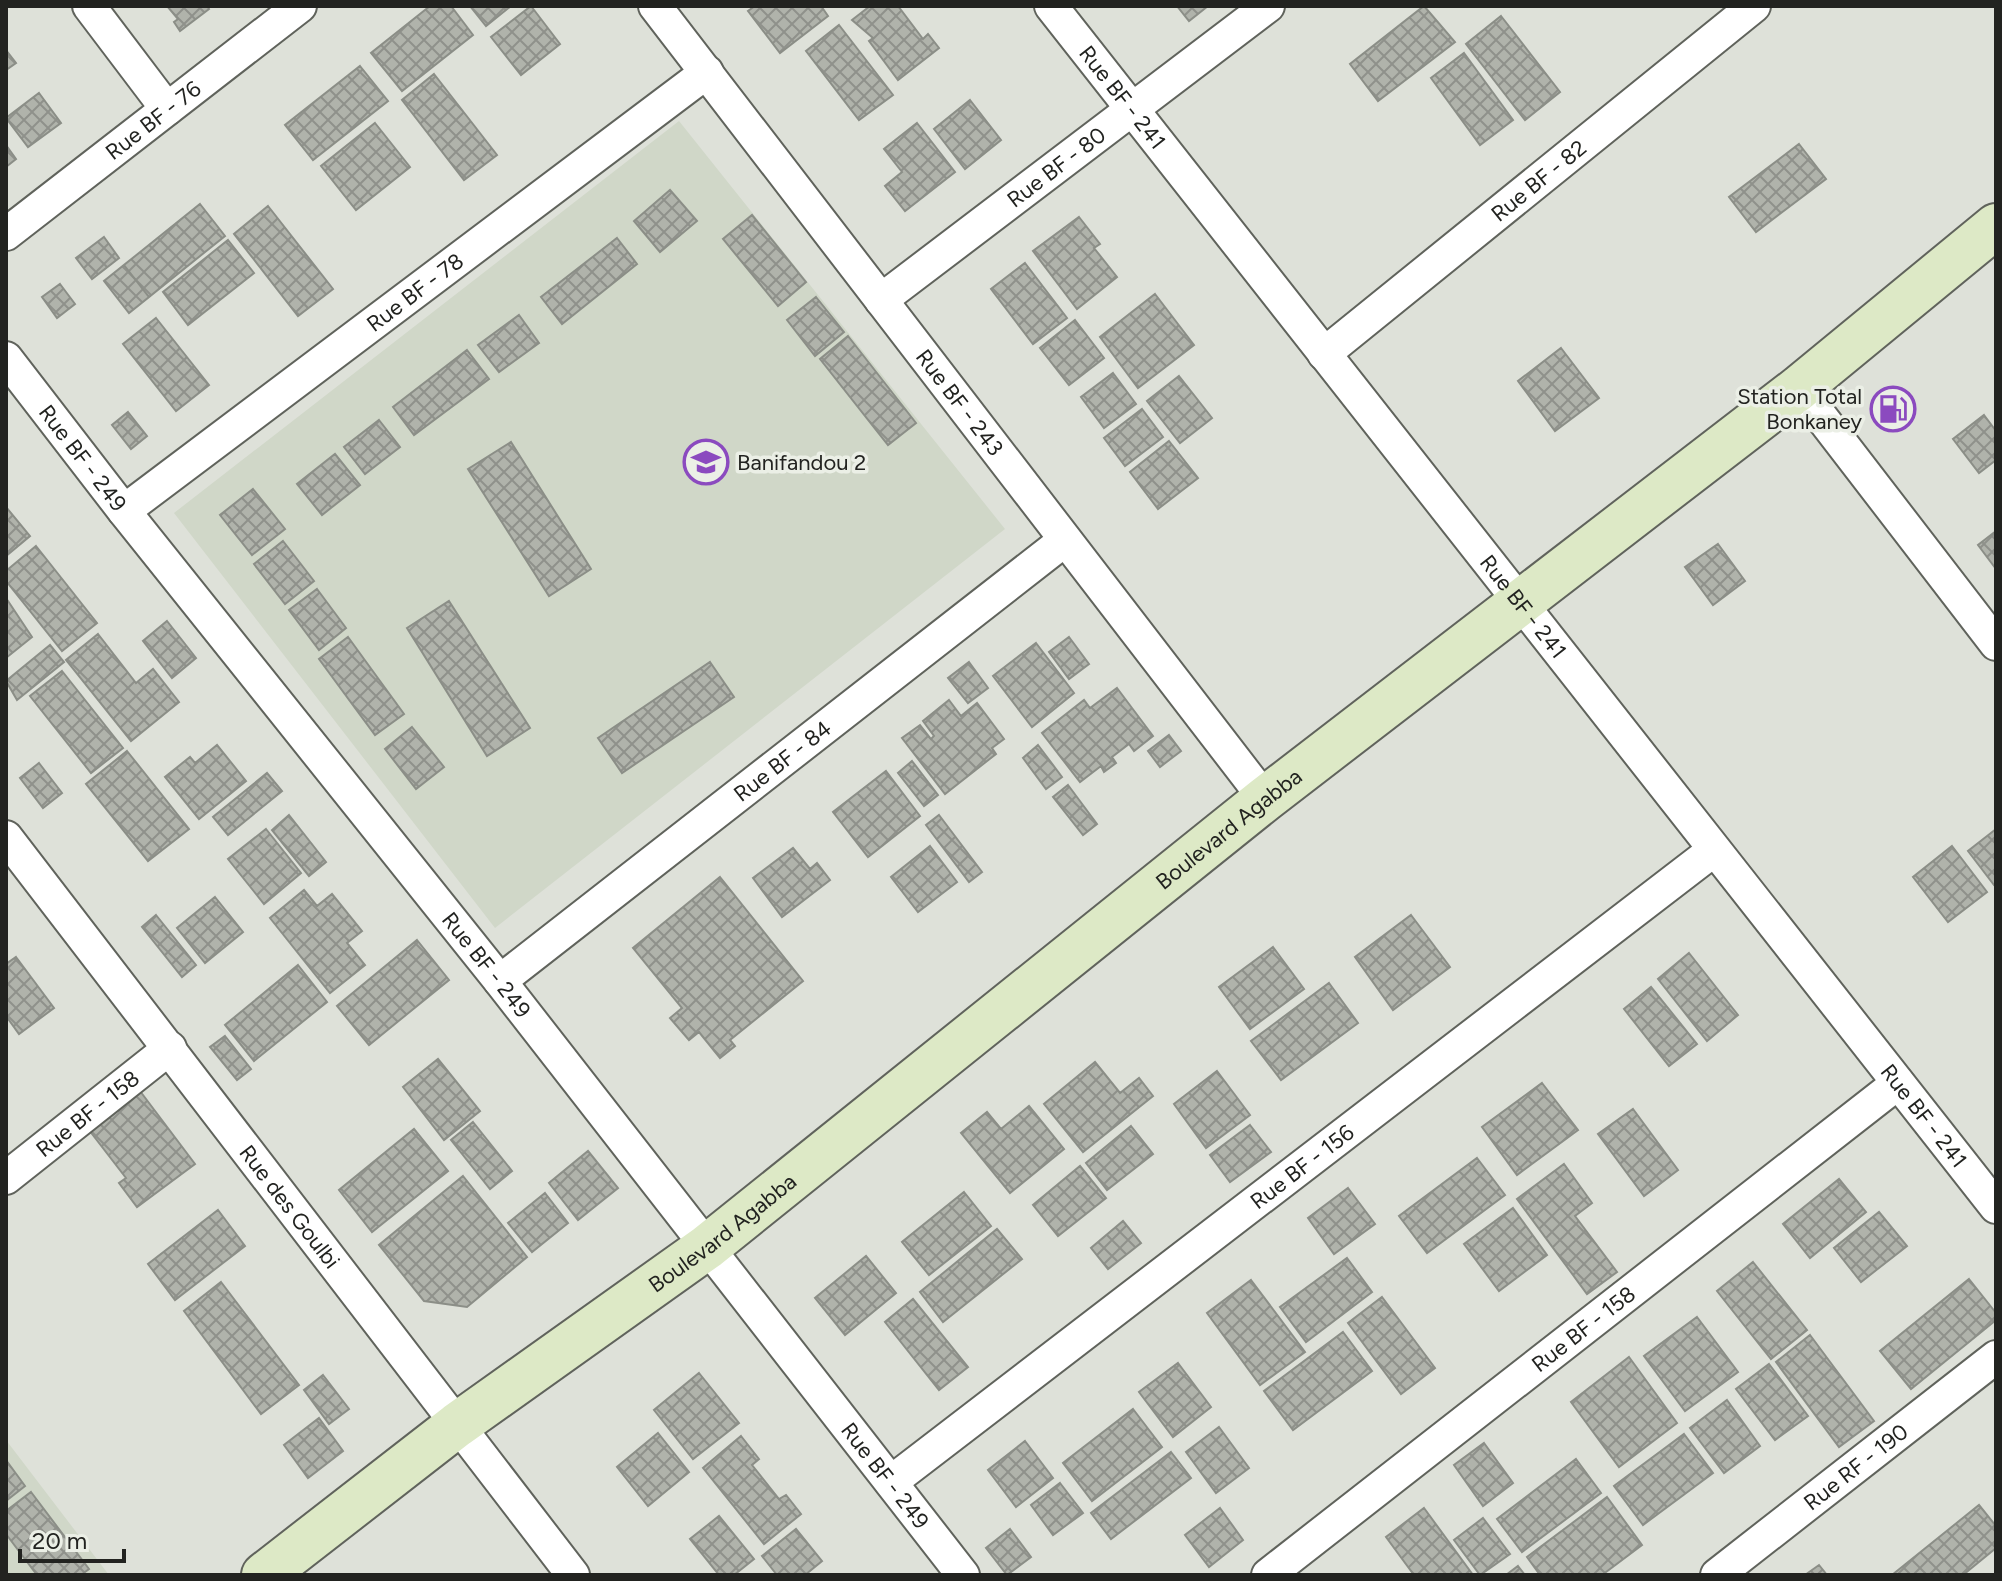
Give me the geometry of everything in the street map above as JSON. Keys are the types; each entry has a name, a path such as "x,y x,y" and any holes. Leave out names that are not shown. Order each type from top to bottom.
{"main road":[{"name":"Boulevard Agabba","path":"264,1575 457,1425 707,1247 1265,799 1799,388 1996,226"}],"street":[{"path":"89,6 167,109"},
{"name":"Rue BF - 76","path":"6,234 300,6"},
{"name":"Rue BF - 243","path":"655,6 1265,799"},
{"name":"Rue BF - 241","path":"1051,6 1996,1207"},
{"name":"Rue BF - 80","path":"881,300 1268,6"},
{"name":"Rue BF - 82","path":"1324,354 1754,6"},
{"name":"Rue BF - 78","path":"124,511 707,72"},
{"name":"Rue BF - 249","path":"6,358 124,511 500,981 963,1575"},
{"path":"1799,388 1996,644"},
{"name":"Rue BF - 84","path":"500,981 1065,540"},
{"name":"Rue des Goulbi","path":"6,837 573,1575"},
{"name":"Rue BF - 156","path":"891,1482 1714,850"},
{"name":"Rue BF - 158","path":"6,1178 170,1048"},
{"name":"Rue BF - 158","path":"1268,1575 1898,1083"},
{"name":"Rue RF - 190","path":"1717,1575 1996,1357"}],"shaded area":[{"path":"679,121 1005,529 495,928 174,513"},
{"path":"6,1440 109,1575 6,1575"}],"building":[{"path":"167,6 207,6 209,9 180,31 174,22 178,19"},
{"path":"430,6 451,6 473,35 402,91 371,53"},
{"path":"470,6 511,6 486,26"},
{"path":"531,6 560,44 521,75 491,37"},
{"path":"755,6 821,6 828,16 780,53 748,11"},
{"path":"870,6 898,6 923,39 928,34 939,48 898,80 869,41 873,38 852,20"},
{"path":"1177,6 1208,6 1189,21"},
{"path":"1424,6 1455,42 1378,101 1350,64"},
{"path":"1501,16 1560,92 1525,120 1466,44"},
{"path":"839,25 893,95 859,120 806,51"},
{"path":"6,50 16,63 6,70"},
{"path":"1464,53 1513,120 1480,145 1431,78"},
{"path":"360,66 388,101 313,160 285,125"},
{"path":"434,74 497,155 464,180 402,100"},
{"path":"39,93 61,123 28,147 6,118"},
{"path":"970,100 1001,140 965,169 934,129"},
{"path":"375,123 410,167 356,210 321,166"},
{"path":"917,123 955,172 905,211 885,186 902,172 884,149"},
{"path":"1799,144 1826,179 1756,232 1729,197"},
{"path":"6,145 16,159 6,167"},
{"path":"670,190 697,221 660,252 634,221"},
{"path":"200,204 225,236 149,297 124,265"},
{"path":"268,206 333,289 298,316 234,234"},
{"path":"752,215 806,282 778,306 723,239"},
{"path":"1079,217 1100,244 1094,248 1117,277 1077,309 1033,251"},
{"path":"104,237 119,258 92,279 76,258"},
{"path":"617,238 637,264 562,324 541,297"},
{"path":"228,240 254,273 188,325 163,292"},
{"path":"1025,263 1067,318 1033,344 991,289"},
{"path":"124,265 149,297 129,313 104,281"},
{"path":"60,284 75,304 57,318 42,297"},
{"path":"1155,294 1194,345 1138,388 1100,337"},
{"path":"816,297 844,332 815,356 787,320"},
{"path":"519,315 539,343 499,372 478,345"},
{"path":"156,318 209,385 176,411 123,344"},
{"path":"1075,320 1104,358 1069,385 1040,348"},
{"path":"848,336 916,423 888,445 820,359"},
{"path":"1561,348 1599,398 1555,431 1518,381"},
{"path":"467,350 489,379 414,435 393,407"},
{"path":"1113,373 1136,404 1104,428 1081,397"},
{"path":"1179,376 1212,418 1180,443 1147,401"},
{"path":"1142,409 1163,437 1125,466 1104,438"},
{"path":"128,412 147,436 131,449 112,425"},
{"path":"1984,415 1996,431 1996,460 1979,473 1953,439"},
{"path":"379,420 400,447 365,474 344,447"},
{"path":"1169,441 1198,478 1158,509 1130,472"},
{"path":"511,442 591,569 549,596 468,469"},
{"path":"335,454 360,485 322,515 297,484"},
{"path":"253,489 285,529 252,555 220,515"},
{"path":"6,507 30,536 6,556"},
{"path":"1996,531 1996,569 1978,545"},
{"path":"283,541 314,581 285,604 254,564"},
{"path":"1718,544 1745,581 1713,605 1685,567"},
{"path":"36,546 97,623 62,651 6,581 6,571"},
{"path":"317,589 346,628 319,650 289,610"},
{"path":"6,598 32,637 6,658"},
{"path":"449,601 530,728 487,756 407,628"},
{"path":"167,621 196,658 172,678 143,641"},
{"path":"98,634 136,683 153,669 179,702 131,741 66,660"},
{"path":"348,637 404,714 375,735 319,659"},
{"path":"1069,637 1089,664 1069,679 1049,652"},
{"path":"1036,643 1074,693 1032,727 993,676"},
{"path":"50,645 64,662 17,700 6,681"},
{"path":"710,662 734,697 622,773 598,738"},
{"path":"969,662 988,688 968,703 948,678"},
{"path":"62,671 123,748 91,773 30,696"},
{"path":"1117,688 1153,736 1134,751 1129,744 1112,757 1116,763 1104,772 1101,766 1080,782 1042,733 1084,700 1090,708"},
{"path":"949,700 961,716 977,703 1004,739 992,748 996,754 945,794 902,738 920,725 931,739 934,736 923,721"},
{"path":"412,727 444,767 416,789 385,749"},
{"path":"1169,735 1181,751 1160,767 1148,751"},
{"path":"217,745 246,781 199,819 165,777 190,757 195,763"},
{"path":"1038,745 1062,777 1046,789 1023,758"},
{"path":"127,751 189,829 148,861 86,784"},
{"path":"912,761 938,795 924,806 898,773"},
{"path":"39,763 62,793 43,808 20,778"},
{"path":"886,771 920,816 868,857 833,812"},
{"path":"267,773 282,791 228,835 213,817"},
{"path":"1068,785 1097,824 1083,835 1053,797"},
{"path":"289,815 326,862 309,876 272,830"},
{"path":"939,815 982,872 969,882 926,825"},
{"path":"266,829 301,873 264,904 228,859"},
{"path":"1996,829 1996,884 1994,885 1968,851"},
{"path":"930,846 957,882 918,912 891,877"},
{"path":"1952,846 1987,892 1948,922 1913,877"},
{"path":"793,848 810,869 817,863 830,880 782,917 753,878"},
{"path":"720,877 803,981 730,1040 735,1046 720,1058 699,1032 689,1040 670,1018 682,1008 633,948"},
{"path":"304,890 317,906 332,894 362,931 347,943 365,965 330,993 270,918"},
{"path":"215,897 243,932 205,963 177,928"},
{"path":"156,915 196,965 182,977 142,927"},
{"path":"1411,915 1450,967 1393,1010 1355,957"},
{"path":"417,940 449,980 369,1045 337,1006"},
{"path":"1273,947 1304,989 1250,1029 1219,987"},
{"path":"1689,953 1738,1015 1707,1041 1658,979"},
{"path":"16,957 54,1008 19,1034 6,1016 6,964"},
{"path":"298,965 327,1002 254,1061 225,1025"},
{"path":"1329,983 1358,1023 1281,1080 1251,1041"},
{"path":"1651,987 1697,1044 1669,1066 1624,1009"},
{"path":"225,1036 251,1069 237,1080 210,1047"},
{"path":"438,1059 480,1111 444,1140 403,1087"},
{"path":"1095,1062 1120,1093 1139,1078 1153,1096 1083,1152 1044,1104"},
{"path":"1217,1071 1250,1115 1206,1148 1174,1104"},
{"path":"1542,1083 1578,1130 1517,1175 1482,1127"},
{"path":"140,1091 195,1164 137,1207 119,1183 126,1178 89,1130"},
{"path":"1029,1106 1064,1149 1010,1193 961,1133 987,1112 1001,1129"},
{"path":"1633,1109 1678,1170 1644,1196 1598,1134"},
{"path":"473,1122 512,1171 490,1189 451,1140"},
{"path":"1250,1125 1271,1152 1230,1182 1210,1155"},
{"path":"1131,1126 1153,1154 1107,1190 1086,1163"},
{"path":"414,1129 448,1171 372,1232 339,1190"},
{"path":"588,1151 618,1188 578,1220 549,1183"},
{"path":"1477,1158 1505,1195 1427,1253 1399,1216"},
{"path":"1564,1164 1592,1203 1575,1216 1617,1272 1587,1294 1517,1199"},
{"path":"1080,1166 1106,1198 1058,1236 1033,1205"},
{"path":"463,1176 527,1257 467,1307 424,1301 379,1245"},
{"path":"1839,1179 1866,1212 1810,1258 1783,1224"},
{"path":"1348,1188 1375,1224 1334,1254 1308,1218"},
{"path":"964,1192 991,1226 929,1275 902,1242"},
{"path":"545,1193 568,1223 532,1252 508,1223"},
{"path":"1513,1208 1547,1255 1499,1291 1464,1244"},
{"path":"218,1210 245,1246 175,1300 148,1264"},
{"path":"1879,1212 1907,1246 1861,1282 1834,1248"},
{"path":"1123,1221 1141,1243 1108,1269 1091,1248"},
{"path":"997,1229 1022,1259 943,1322 920,1292"},
{"path":"866,1256 896,1293 845,1335 815,1298"},
{"path":"1347,1258 1372,1292 1306,1342 1280,1307"},
{"path":"1753,1262 1807,1330 1771,1359 1717,1291"},
{"path":"1969,1279 1996,1313 1996,1320 1911,1389 1880,1351"},
{"path":"1251,1280 1305,1352 1260,1385 1207,1313"},
{"path":"221,1282 299,1385 261,1414 184,1311"},
{"path":"1382,1297 1435,1368 1401,1394 1348,1323"},
{"path":"913,1299 968,1367 939,1390 885,1322"},
{"path":"1697,1317 1738,1372 1685,1411 1644,1356"},
{"path":"1343,1332 1372,1371 1293,1430 1264,1391"},
{"path":"1810,1335 1874,1421 1839,1447 1776,1362"},
{"path":"1629,1357 1677,1423 1619,1467 1571,1402"},
{"path":"1178,1363 1211,1407 1173,1437 1139,1392"},
{"path":"1769,1364 1808,1416 1775,1440 1736,1389"},
{"path":"699,1373 739,1423 693,1459 654,1410"},
{"path":"323,1375 349,1409 329,1424 304,1390"},
{"path":"1727,1400 1760,1446 1724,1473 1690,1428"},
{"path":"1133,1409 1162,1447 1092,1501 1063,1463"},
{"path":"319,1418 343,1451 308,1478 284,1445"},
{"path":"1219,1427 1249,1468 1216,1493 1186,1452"},
{"path":"658,1433 689,1472 648,1506 617,1467"},
{"path":"1684,1434 1713,1473 1643,1525 1614,1486"},
{"path":"741,1436 759,1459 752,1465 779,1499 786,1495 801,1514 764,1544 703,1468"},
{"path":"1025,1441 1053,1478 1016,1507 988,1470"},
{"path":"1484,1443 1513,1483 1483,1506 1454,1465"},
{"path":"1171,1452 1191,1478 1111,1539 1091,1513"},
{"path":"1576,1459 1601,1493 1522,1552 1497,1519"},
{"path":"6,1460 25,1486 6,1501"},
{"path":"1060,1483 1083,1513 1053,1535 1031,1505"},
{"path":"31,1492 89,1569 81,1575 37,1575 6,1534 6,1511"},
{"path":"1607,1497 1642,1545 1602,1575 1540,1575 1527,1557"},
{"path":"1979,1505 1996,1526 1996,1548 1963,1575 1892,1575"},
{"path":"1220,1508 1243,1540 1209,1567 1185,1535"},
{"path":"1424,1508 1473,1575 1414,1575 1386,1537"},
{"path":"719,1516 754,1559 734,1575 719,1575 690,1539"},
{"path":"1483,1518 1510,1554 1480,1575 1454,1540"},
{"path":"796,1529 822,1561 805,1575 777,1575 762,1556"},
{"path":"1010,1529 1031,1557 1007,1575 986,1548"},
{"path":"1819,1565 1827,1575 1805,1575"},
{"path":"1518,1566 1525,1575 1506,1575"}],"place":[{"name":"Station Total Bonkaney","path":"1893,409"},
{"name":"Banifandou 2","path":"706,462"}]}
